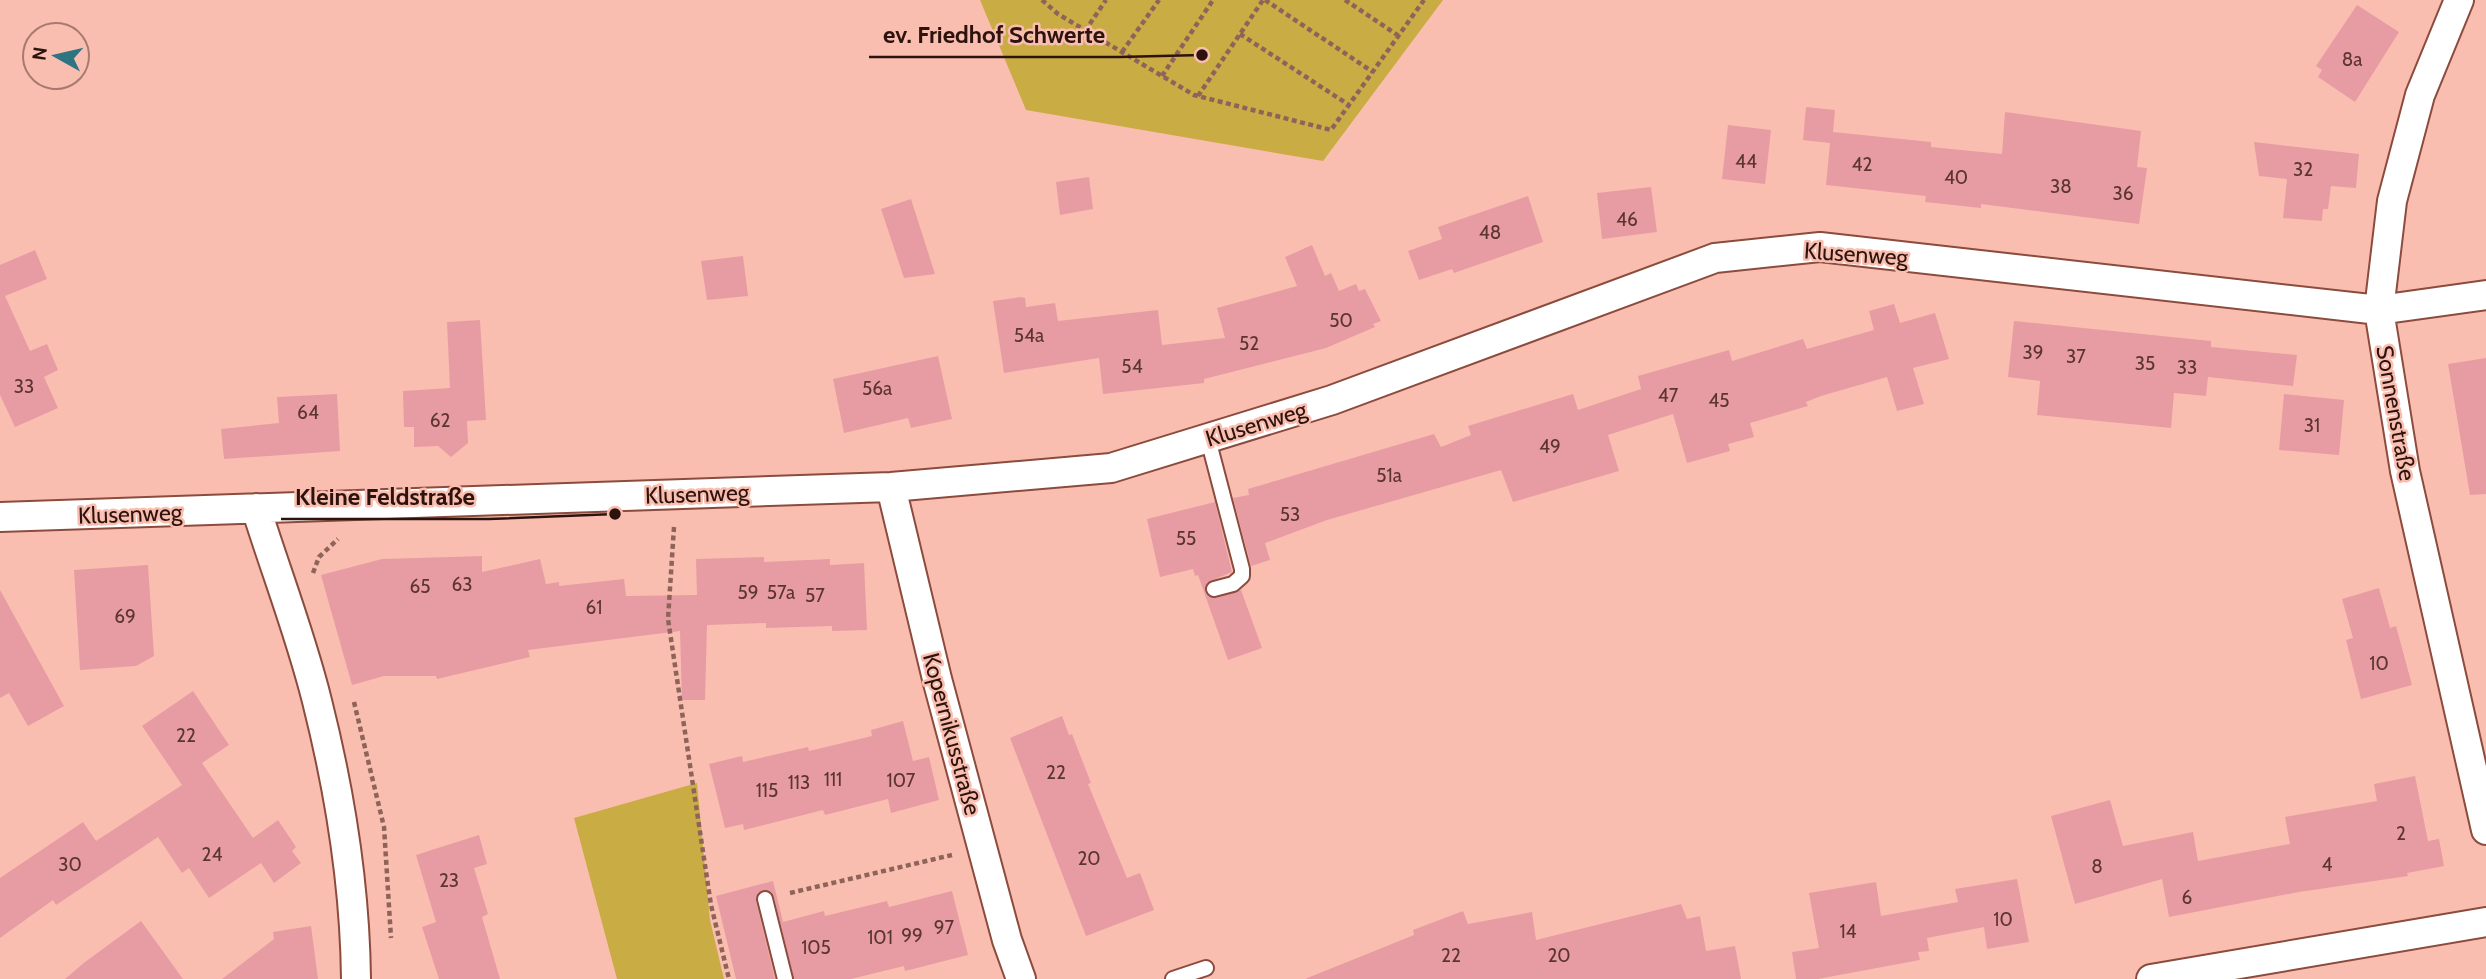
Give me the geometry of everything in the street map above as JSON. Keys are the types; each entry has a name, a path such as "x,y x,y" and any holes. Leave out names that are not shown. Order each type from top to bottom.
{"street":[{"name":"Sonnenstraße","path":"2459,0 2416,108 2392,201 2379,310 2404,471 2486,830"},
{"name":"Klusenweg","path":"0,517 891,487 1111,468 1332,400 1715,258 1820,247 2379,310 2486,295"},
{"name":"Kopernikusstraße","path":"891,487 982,848 1007,940 1021,979"},
{"path":"258,508 317,699 342,816 355,925 356,979"},
{"path":"2151,979 2486,922"}],"lane":[{"path":"1208,439 1242,569 1241,576 1233,584 1214,589"},
{"path":"765,899 785,979"},
{"path":"1174,979 1206,968"}],"path":[{"path":"1041,0 1085,31 1198,96 1331,130 1424,0"},
{"path":"1051,8 1056,0"},
{"path":"1085,31 1106,0"},
{"path":"1122,52 1159,0"},
{"path":"1162,76 1213,0"},
{"path":"1198,96 1264,0 1373,72"},
{"path":"1345,0 1399,36"},
{"path":"1240,34 1349,105"},
{"path":"677,495 668,619 711,905 729,979"},
{"path":"765,899 982,848"}],"shaded area":[{"path":"980,0 1443,0 1323,161 1026,110"},
{"path":"697,783 710,920 724,979 617,979 574,818"}],"building":[{"path":"2357,5 2399,32 2355,102 2318,77 2322,70 2316,66"},
{"path":"1806,107 1835,110 1833,132 1931,142 1931,147 2002,154 2005,112 2141,131 2137,167 2147,168 2139,224 1981,204 1981,208 1925,202 1926,196 1826,185 1830,143 1803,140"},
{"path":"1728,125 1771,130 1765,184 1722,179"},
{"path":"2254,142 2359,154 2356,188 2331,186 2328,209 2323,209 2322,221 2283,218 2287,179 2259,176"},
{"path":"1089,177 1093,209 1060,215 1056,182"},
{"path":"1651,187 1657,232 1602,239 1597,193"},
{"path":"1528,196 1543,242 1454,273 1452,269 1419,280 1408,251 1442,239 1438,227"},
{"path":"911,199 935,274 904,278 881,209"},
{"path":"1312,245 1325,276 1331,273 1339,291 1356,284 1359,291 1365,289 1381,321 1373,324 1375,327 1326,348 1204,379 1204,383 1103,394 1099,358 1004,373 993,301 1021,297 1025,298 1026,307 1055,303 1058,321 1158,310 1162,345 1225,338 1217,308 1297,286 1285,257"},
{"path":"35,250 47,279 5,296 30,351 47,344 58,370 44,377 58,408 15,427 0,395 0,265"},
{"path":"743,256 748,296 707,300 701,261"},
{"path":"1894,304 1900,323 1935,313 1949,359 1913,368 1924,404 1897,411 1887,377 1821,396 1806,402 1808,406 1750,423 1754,437 1728,444 1730,451 1687,463 1673,414 1608,435 1619,471 1513,502 1501,470 1327,520 1265,543 1270,560 1251,566 1233,498 1249,495 1248,489 1434,434 1441,447 1471,435 1468,426 1573,394 1578,410 1641,389 1638,376 1729,350 1732,361 1803,339 1807,349 1874,330 1869,311"},
{"path":"480,320 486,420 467,421 468,443 451,457 438,446 414,447 414,427 404,427 403,391 450,388 447,322"},
{"path":"2014,321 2211,341 2211,347 2297,355 2293,386 2208,377 2206,396 2174,393 2171,428 2037,415 2040,381 2008,377"},
{"path":"938,356 952,419 911,428 908,418 844,433 833,379"},
{"path":"2486,358 2486,494 2470,495 2448,364"},
{"path":"337,394 340,451 224,459 221,429 279,423 277,397"},
{"path":"2284,394 2344,400 2339,455 2279,450"},
{"path":"1215,502 1232,572 1208,582 1205,592 1216,598 1241,590 1262,648 1228,660 1198,575 1195,576 1193,569 1160,577 1147,519"},
{"path":"482,556 482,572 540,559 546,584 559,582 559,586 624,579 626,596 697,595 696,559 764,557 764,562 830,559 830,565 864,563 867,630 832,631 832,626 766,628 766,623 707,625 705,700 682,700 680,631 528,650 530,657 437,679 436,676 384,676 352,685 321,575 382,559"},
{"path":"148,565 154,656 136,666 80,670 74,570"},
{"path":"2379,588 2390,628 2396,626 2412,685 2361,699 2346,640 2353,638 2342,599"},
{"path":"0,590 64,706 28,726 9,693 0,698"},
{"path":"193,691 229,745 202,763 253,838 278,820 296,847 292,851 301,863 274,883 261,863 209,898 189,868 182,873 158,837 56,905 53,900 0,938 0,878 83,822 96,841 182,785 142,726"},
{"path":"1062,716 1069,735 1072,734 1091,783 1088,784 1127,878 1140,873 1154,910 1086,936 1010,738"},
{"path":"903,721 913,761 929,757 939,800 891,813 888,799 825,815 823,810 744,830 743,824 725,828 709,764 742,756 743,762 808,747 809,751 872,736 871,730"},
{"path":"2415,776 2428,841 2439,839 2444,866 2407,873 2408,876 2299,892 2169,917 2162,879 2075,904 2051,816 2110,800 2123,846 2193,832 2198,861 2290,844 2285,817 2377,801 2374,784"},
{"path":"479,835 487,864 474,868 488,914 482,917 500,979 439,979 422,927 436,922 416,855"},
{"path":"2017,879 2029,942 1987,949 1984,927 1927,938 1929,951 1918,952 1920,960 1818,979 1796,979 1792,952 1819,948 1809,893 1876,882 1881,916 1958,902 1955,889"},
{"path":"773,881 783,922 824,911 825,916 887,901 889,907 952,891 968,955 905,971 904,966 851,979 794,979 774,897 763,890 758,893 756,901 775,979 736,979 716,896"},
{"path":"1681,904 1687,919 1700,916 1706,951 1735,946 1741,979 1305,979 1414,935 1413,930 1463,911 1468,924 1532,912 1536,940"},
{"path":"141,921 183,979 65,979 85,962"},
{"path":"311,926 318,979 222,979 274,939 273,932"}],"place":[{"name":"ev. Friedhof Schwerte","path":"1202,55"},
{"name":"Kleine Feldstraße","path":"615,514"}]}
